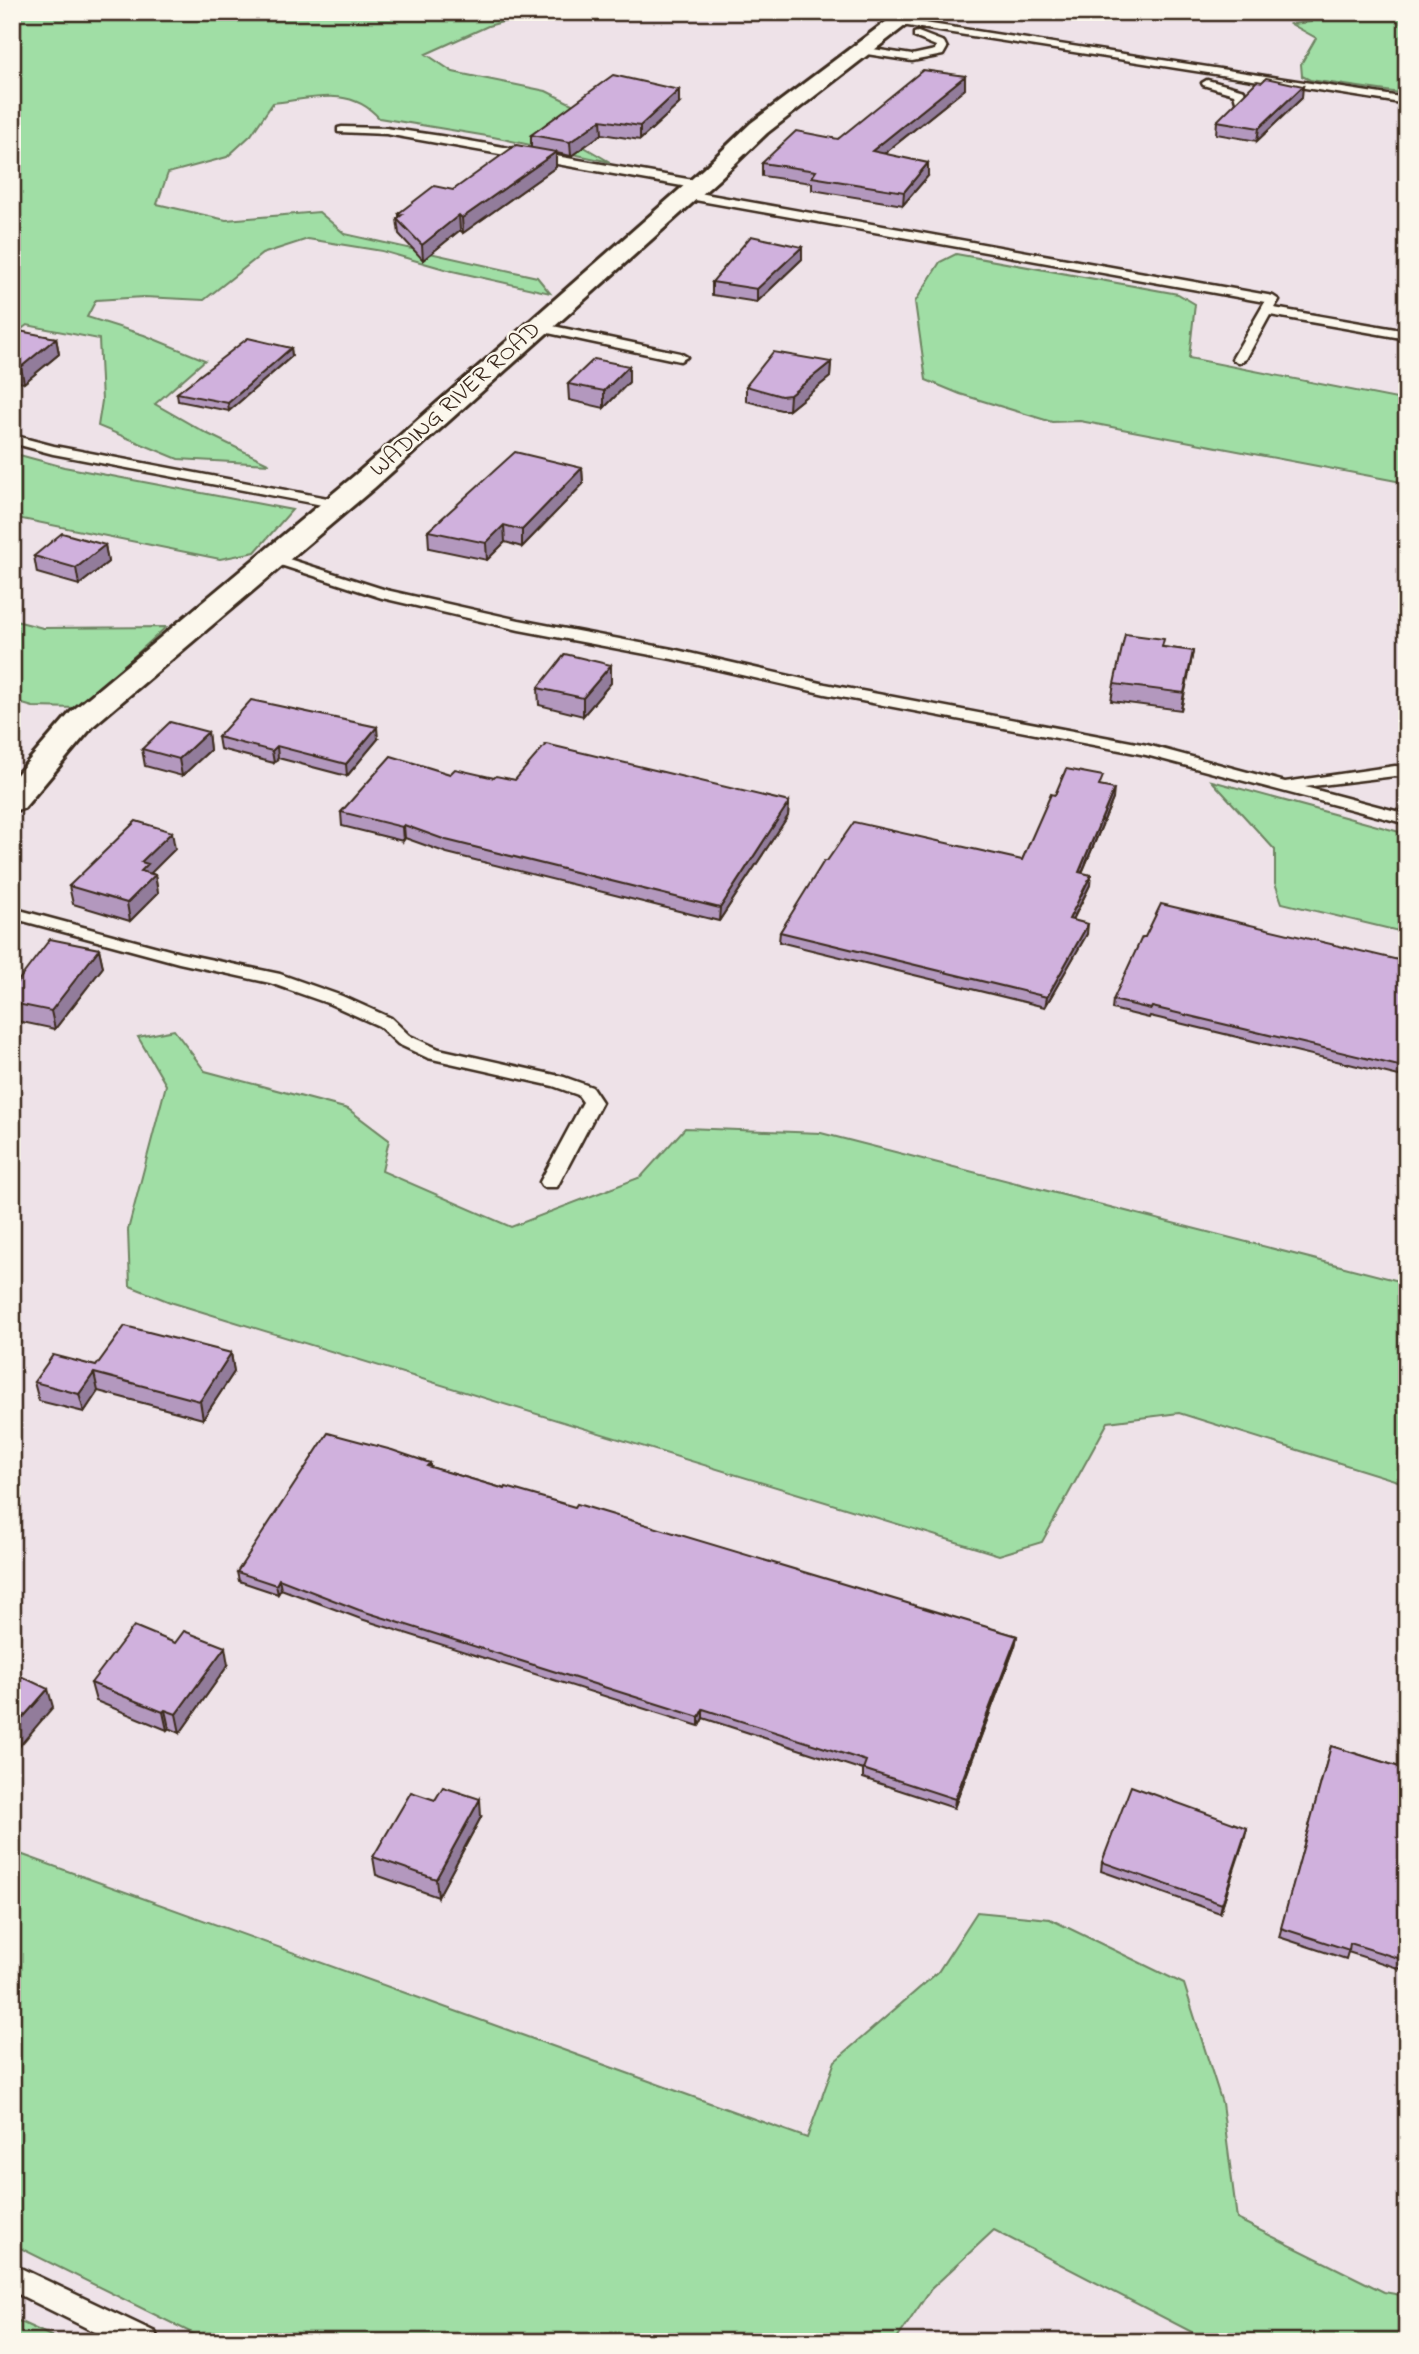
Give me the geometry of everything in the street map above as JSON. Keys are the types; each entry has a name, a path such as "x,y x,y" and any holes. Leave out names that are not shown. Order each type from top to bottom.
{"main road":[{"name":"WADING RIVER ROAD","path":"12,801 82,719 338,504 693,190 759,128 860,50 904,25"}],"lane":[{"path":"860,50 912,58 939,53 942,48 940,44 904,25"},
{"path":"904,25 1174,77"},
{"path":"904,25 1407,102"},
{"path":"1201,82 1240,92 1240,99"},
{"path":"342,130 386,131 441,139 693,190 1273,300 1239,359"},
{"path":"1267,311 1407,335"},
{"path":"539,327 680,356"},
{"path":"12,439 53,450 338,504"},
{"path":"273,558 382,594 519,625 672,654 825,689 1147,750 1407,819"},
{"path":"1280,786 1395,771 1407,772"},
{"path":"12,913 179,958 274,978 336,1000 385,1022 404,1040 434,1054 557,1081 585,1091 593,1102 550,1182"},
{"path":"12,2277 145,2342"}],"green space":[{"path":"12,12 538,12 488,26 426,54 453,72 546,91 576,106 548,126 610,162 493,137 379,118 356,101 316,97 273,103 251,135 227,157 168,173 157,204 226,220 319,212 345,234 537,277 550,293 448,270 382,251 308,239 262,254 204,300 144,297 96,300 87,317 144,335 205,360 155,404 206,433 270,464 178,459 98,426 102,401 99,339 27,325 12,336"},
{"path":"1311,12 1407,16 1407,94 1310,80 1302,76 1301,64 1316,38 1291,24 1311,22"},
{"path":"956,254 1178,294 1195,304 1189,358 1407,401 1407,483 1080,421 1052,422 960,394 926,380 915,302 940,262"},
{"path":"12,453 64,467 292,510 255,552 220,559 12,517"},
{"path":"12,620 43,628 166,627 78,708 33,707 12,701"},
{"path":"1212,781 1407,834 1407,933 1282,903 1275,883 1275,850"},
{"path":"174,1030 205,1071 348,1109 389,1140 382,1171 511,1227 641,1177 685,1128 821,1133 1407,1283 1407,1484 1179,1413 1108,1422 1042,1542 999,1555 170,1302 130,1286 128,1230 166,1085 138,1037"},
{"path":"12,1851 807,2138 835,2061 938,1972 977,1912 1050,1919 1184,1984 1222,2103 1237,2219 1384,2292 1407,2296 1407,2342 1211,2342 994,2230 931,2289 895,2342 210,2342 12,2244"},
{"path":"12,2318 64,2342 12,2342"}],"building":[{"path":"923,70 965,76 872,151 928,163 904,192 812,177 816,171 762,163 796,131 838,139"},
{"path":"613,75 679,90 640,126 601,120 570,142 531,135"},
{"path":"1266,78 1303,86 1259,128 1217,121 1257,81 1262,82"},
{"path":"516,145 556,152 462,218 459,215 422,245 397,219 403,214 399,213 434,186 453,190"},
{"path":"751,236 802,247 757,289 712,282"},
{"path":"14,330 56,338 21,367 12,366"},
{"path":"248,338 291,348 228,403 177,393"},
{"path":"773,352 831,362 790,395 781,396 746,386"},
{"path":"594,359 629,366 604,391 568,384"},
{"path":"515,452 582,468 522,530 504,525 486,543 428,531"},
{"path":"62,533 105,545 76,568 34,556"},
{"path":"1125,634 1164,639 1162,647 1193,651 1184,693 1114,684"},
{"path":"565,654 611,665 583,698 538,688"},
{"path":"251,700 377,727 346,764 277,746 272,751 218,737"},
{"path":"170,722 208,732 179,759 142,749"},
{"path":"546,744 789,802 720,908 446,840 404,825 402,827 341,812 391,756 450,774 455,769 515,780"},
{"path":"1066,769 1103,776 1099,786 1114,789 1079,872 1091,875 1069,919 1088,924 1047,997 780,932 824,861 827,861 854,822 1022,860 1051,794 1055,795"},
{"path":"136,821 172,832 141,862 148,864 141,871 155,875 127,903 69,886"},
{"path":"1161,904 1407,962 1407,1068 1113,1000 1142,937 1145,937"},
{"path":"50,939 99,949 51,1011 12,1003 12,989"},
{"path":"125,1326 231,1353 200,1401 94,1373 79,1394 34,1382 53,1355 96,1366"},
{"path":"328,1433 392,1450 430,1463 427,1466 505,1489 506,1487 575,1507 577,1504 1017,1636 955,1799 863,1769 866,1761 703,1709 699,1717 359,1610 279,1579 276,1585 237,1572"},
{"path":"134,1626 175,1643 184,1631 225,1647 176,1714 165,1710 163,1712 91,1683"},
{"path":"12,1672 48,1689 12,1730"},
{"path":"1331,1746 1406,1769 1407,1767 1407,1961 1350,1943 1349,1950 1281,1928"},
{"path":"1131,1786 1247,1828 1222,1904 1102,1862"},
{"path":"443,1787 480,1799 436,1879 373,1857 411,1792 435,1800"},
{"path":"1099,2339 1100,2342 1014,2342 1014,2341"}]}
